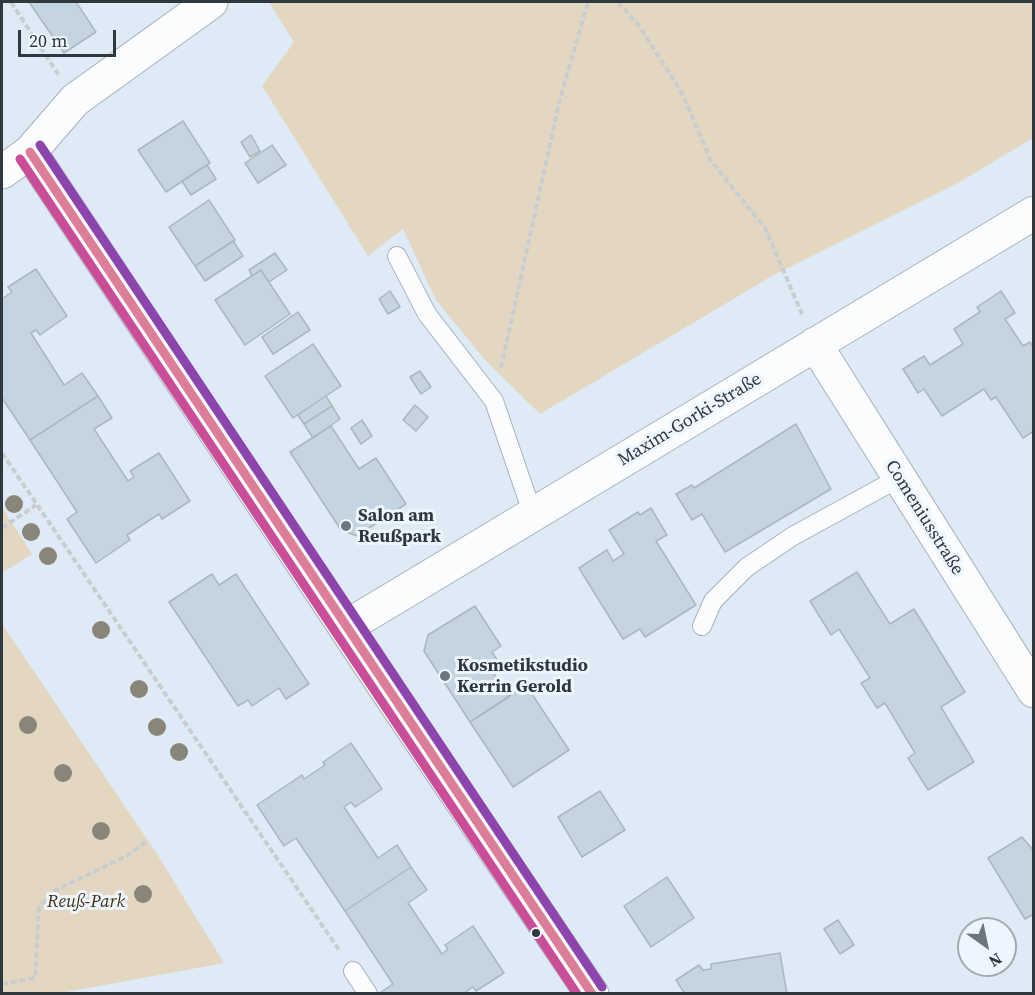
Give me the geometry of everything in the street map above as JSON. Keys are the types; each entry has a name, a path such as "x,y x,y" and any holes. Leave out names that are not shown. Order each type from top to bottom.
{"street":[{"path":"2,172 30,152 75,100 211,2"},
{"path":"30,152 592,993"},
{"name":"Maxim-Gorki-Straße","path":"346,627 1034,213"},
{"name":"Comeniusstraße","path":"815,344 1034,691"}],"lane":[{"path":"397,256 427,314 494,401 533,515"},
{"path":"702,626 713,601 747,567 793,536 899,478"},
{"path":"353,971 368,993"}],"path":[{"path":"11,2 75,100"},
{"path":"494,401 559,103 588,2"},
{"path":"618,2 640,27 683,95 711,161 765,228 815,344"},
{"path":"2,453 353,971"},
{"path":"2,528 36,505"},
{"path":"2,984 35,978 39,908 50,893 127,856 148,840"}],"green space":[{"path":"269,2 1033,2 1033,138 958,183 772,276 540,414 486,361 436,300 403,229 368,256 262,86 294,42"},
{"path":"2,507 32,554 2,573"},
{"name":"Reuß-Park","path":"2,624 157,854 224,963 61,993 2,993"}],"building":[{"path":"29,2 76,2 96,32 64,53"},
{"path":"183,121 210,163 166,192 138,150"},
{"path":"251,135 260,151 250,157 241,142"},
{"path":"272,145 286,165 258,183 245,163"},
{"path":"207,165 216,179 191,195 182,181"},
{"path":"209,200 235,240 195,266 169,227"},
{"path":"233,241 243,256 205,281 195,266"},
{"path":"275,253 287,270 269,282 261,270 252,276 249,270"},
{"path":"36,269 67,316 40,335 36,330 31,333 64,385 82,373 98,396 30,440 2,398 2,299 12,292 8,287"},
{"path":"261,270 290,314 245,345 215,300"},
{"path":"390,291 400,307 388,314 379,299"},
{"path":"1001,291 1015,313 1005,319 1023,346 1030,342 1034,348 1034,431 1023,438 996,397 991,400 984,389 942,416 924,389 918,393 903,369 924,356 930,365 963,344 954,329 980,312 977,307"},
{"path":"298,312 310,330 273,354 262,337"},
{"path":"313,344 341,386 293,418 265,376"},
{"path":"420,371 431,387 421,394 410,377"},
{"path":"98,396 112,418 94,429 128,481 134,477 130,471 159,453 190,501 162,519 159,514 127,535 130,540 96,563 67,519 77,512 30,440"},
{"path":"326,396 332,406 304,424 298,415"},
{"path":"415,405 428,417 416,431 403,420"},
{"path":"332,406 340,419 313,438 304,424"},
{"path":"362,420 372,436 361,444 351,428"},
{"path":"796,424 831,489 725,552 702,514 692,520 676,494 692,485 694,488"},
{"path":"331,426 359,469 376,458 406,504 357,536 341,530 290,452"},
{"path":"651,508 667,535 656,541 696,605 645,637 640,629 623,639 579,568 607,550 613,561 624,554 609,530 638,512 640,515"},
{"path":"857,572 890,624 914,609 965,692 941,707 974,762 928,790 908,758 915,753 885,703 877,708 861,683 870,678 839,629 831,635 810,601"},
{"path":"212,574 219,585 236,574 309,684 286,699 279,688 252,706 248,700 238,706 169,602"},
{"path":"475,606 501,646 492,652 498,661 489,666 509,697 470,722 424,651 428,635"},
{"path":"526,685 569,750 513,787 470,722"},
{"path":"351,743 382,789 355,807 351,802 344,807 378,858 397,845 411,867 345,911 296,838 284,846 257,805 302,775 304,779 325,765 323,762"},
{"path":"600,791 625,830 582,857 558,817"},
{"path":"1022,837 1034,851 1034,914 1025,919 988,858"},
{"path":"411,867 427,890 408,903 442,954 448,949 445,945 473,926 504,973 476,991 473,987 463,994 382,994 381,992 393,984 345,911"},
{"path":"667,877 694,918 651,947 624,906"},
{"path":"838,920 854,945 840,954 824,929"},
{"path":"780,953 787,994 685,994 676,980 699,965 703,970 711,969 711,964"}],"transit line":[{"path":"40,145 602,987"},
{"path":"30,152 592,994"},
{"path":"20,159 577,994"}],"place":[{"name":"Salon am Reußpark","path":"346,526"},
{"name":"Kosmetikstudio Kerrin Gerold","path":"445,676"}]}
